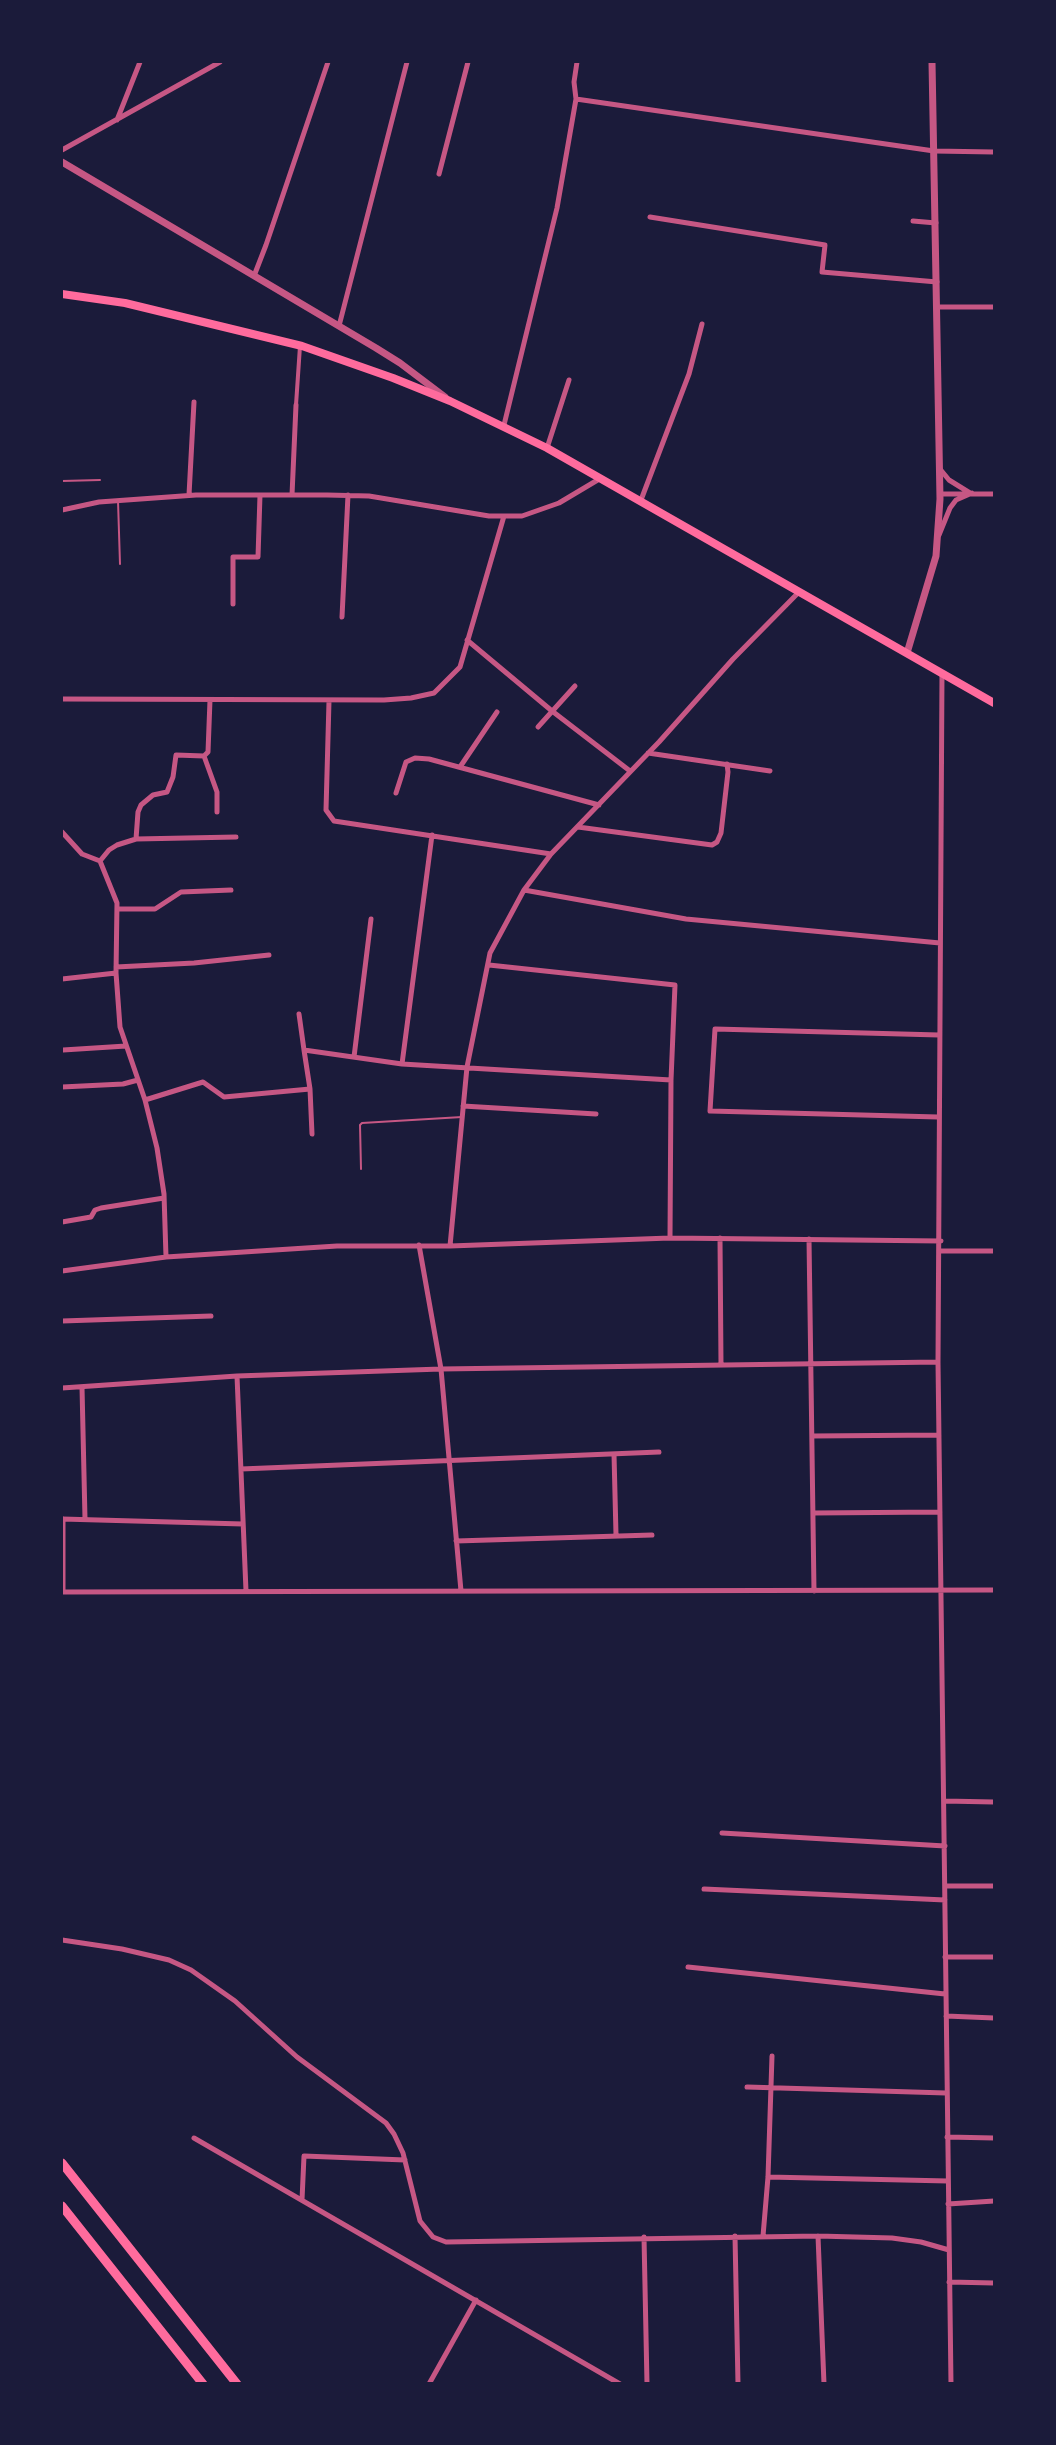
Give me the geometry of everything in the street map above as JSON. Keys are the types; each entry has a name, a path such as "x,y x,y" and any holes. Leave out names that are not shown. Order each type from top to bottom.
{"highway":[{"path":"62,2163 237,2384"},
{"path":"62,2206 203,2384"}],"main road":[{"path":"62,294 134,305 300,346 393,378 450,401 504,425 641,500 994,703"}],"street":[{"path":"117,120 140,62"},
{"path":"62,150 220,62"},
{"path":"254,276 267,245 328,62"},
{"path":"339,326 407,62"},
{"path":"439,174 468,62"},
{"path":"504,425 557,208 576,99 574,82 577,62"},
{"path":"907,653 936,556 940,494 932,62"},
{"path":"576,99 934,151 994,152"},
{"path":"62,162 400,363 450,401"},
{"path":"650,217 825,245 822,272 937,282"},
{"path":"913,220 936,223"},
{"path":"938,307 994,307"},
{"path":"641,500 689,374 702,324"},
{"path":"292,495 300,346"},
{"path":"547,448 569,380"},
{"path":"189,495 194,402"},
{"path":"940,469 950,480 972,494"},
{"path":"62,510 118,501 189,495 348,495 369,496 489,516 522,516 559,503 600,478"},
{"path":"940,494 994,494"},
{"path":"937,543 950,508 957,500 972,494"},
{"path":"233,604 233,557 258,557 260,495"},
{"path":"342,617 348,495"},
{"path":"62,699 329,701 411,698 434,693 460,667 504,516"},
{"path":"450,1246 467,1067 490,953 524,890 551,854 600,805 733,659 799,592"},
{"path":"466,640 552,711 630,771"},
{"path":"942,673 938,1117 941,1241 938,1362 951,2384"},
{"path":"538,727 574,686"},
{"path":"136,839 138,812 141,805 153,795 167,792 173,777 176,755 204,756 208,752 210,700"},
{"path":"329,701 326,810 334,821 551,854"},
{"path":"460,767 497,712"},
{"path":"648,753 770,771"},
{"path":"204,756 217,792 217,812"},
{"path":"396,793 405,762 415,758 429,759 600,805"},
{"path":"578,827 711,845 717,842 721,832 727,764"},
{"path":"62,832 82,854 100,861 117,903 116,970 120,1027 145,1100 157,1148 164,1198 166,1257"},
{"path":"402,1064 432,835"},
{"path":"100,861 109,850 117,845 136,839 236,837"},
{"path":"117,909 155,909 182,892 231,890"},
{"path":"524,890 686,919 940,943"},
{"path":"354,1057 371,919"},
{"path":"62,979 116,970 269,955"},
{"path":"489,965 675,985 671,1080 670,1238"},
{"path":"299,1014 310,1089 312,1134"},
{"path":"938,1117 710,1111 714,1029 939,1035"},
{"path":"63,1050 126,1046"},
{"path":"304,1050 402,1064 671,1080"},
{"path":"62,1087 123,1084 138,1080"},
{"path":"145,1100 203,1082 224,1097 310,1089"},
{"path":"463,1106 596,1114"},
{"path":"62,1222 91,1217 95,1210 101,1208 164,1198"},
{"path":"62,1271 166,1257 338,1246 450,1246 670,1238 941,1241"},
{"path":"720,1238 721,1365"},
{"path":"809,1239 814,1591"},
{"path":"419,1245 441,1368 461,1591"},
{"path":"940,1251 994,1251"},
{"path":"62,1321 211,1316"},
{"path":"62,1388 237,1376 441,1368 938,1362"},
{"path":"237,1376 246,1591"},
{"path":"82,1386 85,1519"},
{"path":"812,1436 939,1435"},
{"path":"241,1469 658,1452"},
{"path":"614,1454 616,1535"},
{"path":"813,1513 940,1512"},
{"path":"243,1524 62,1519 62,1592 994,1590"},
{"path":"456,1541 652,1535"},
{"path":"944,1801 994,1802"},
{"path":"722,1833 945,1846"},
{"path":"945,1886 994,1886"},
{"path":"704,1889 945,1900"},
{"path":"62,1940 131,1951 169,1960 212,1984 235,2001 324,2078 386,2123 400,2144 420,2221 433,2237 446,2242 644,2237 818,2236 892,2238 921,2242 949,2250"},
{"path":"945,1957 994,1957"},
{"path":"688,1967 945,1994"},
{"path":"946,2016 994,2018"},
{"path":"764,2236 772,2056"},
{"path":"747,2087 946,2093"},
{"path":"194,2138 620,2384"},
{"path":"947,2138 994,2138"},
{"path":"302,2200 304,2156 405,2160"},
{"path":"768,2177 948,2181"},
{"path":"948,2204 994,2201"},
{"path":"735,2236 738,2384"},
{"path":"818,2236 824,2384"},
{"path":"644,2237 647,2384"},
{"path":"950,2282 994,2283"},
{"path":"429,2384 476,2301"}],"lane":[{"path":"62,481 99,480"},
{"path":"118,501 120,564"},
{"path":"361,1169 360,1125 362,1123 462,1117"}]}
